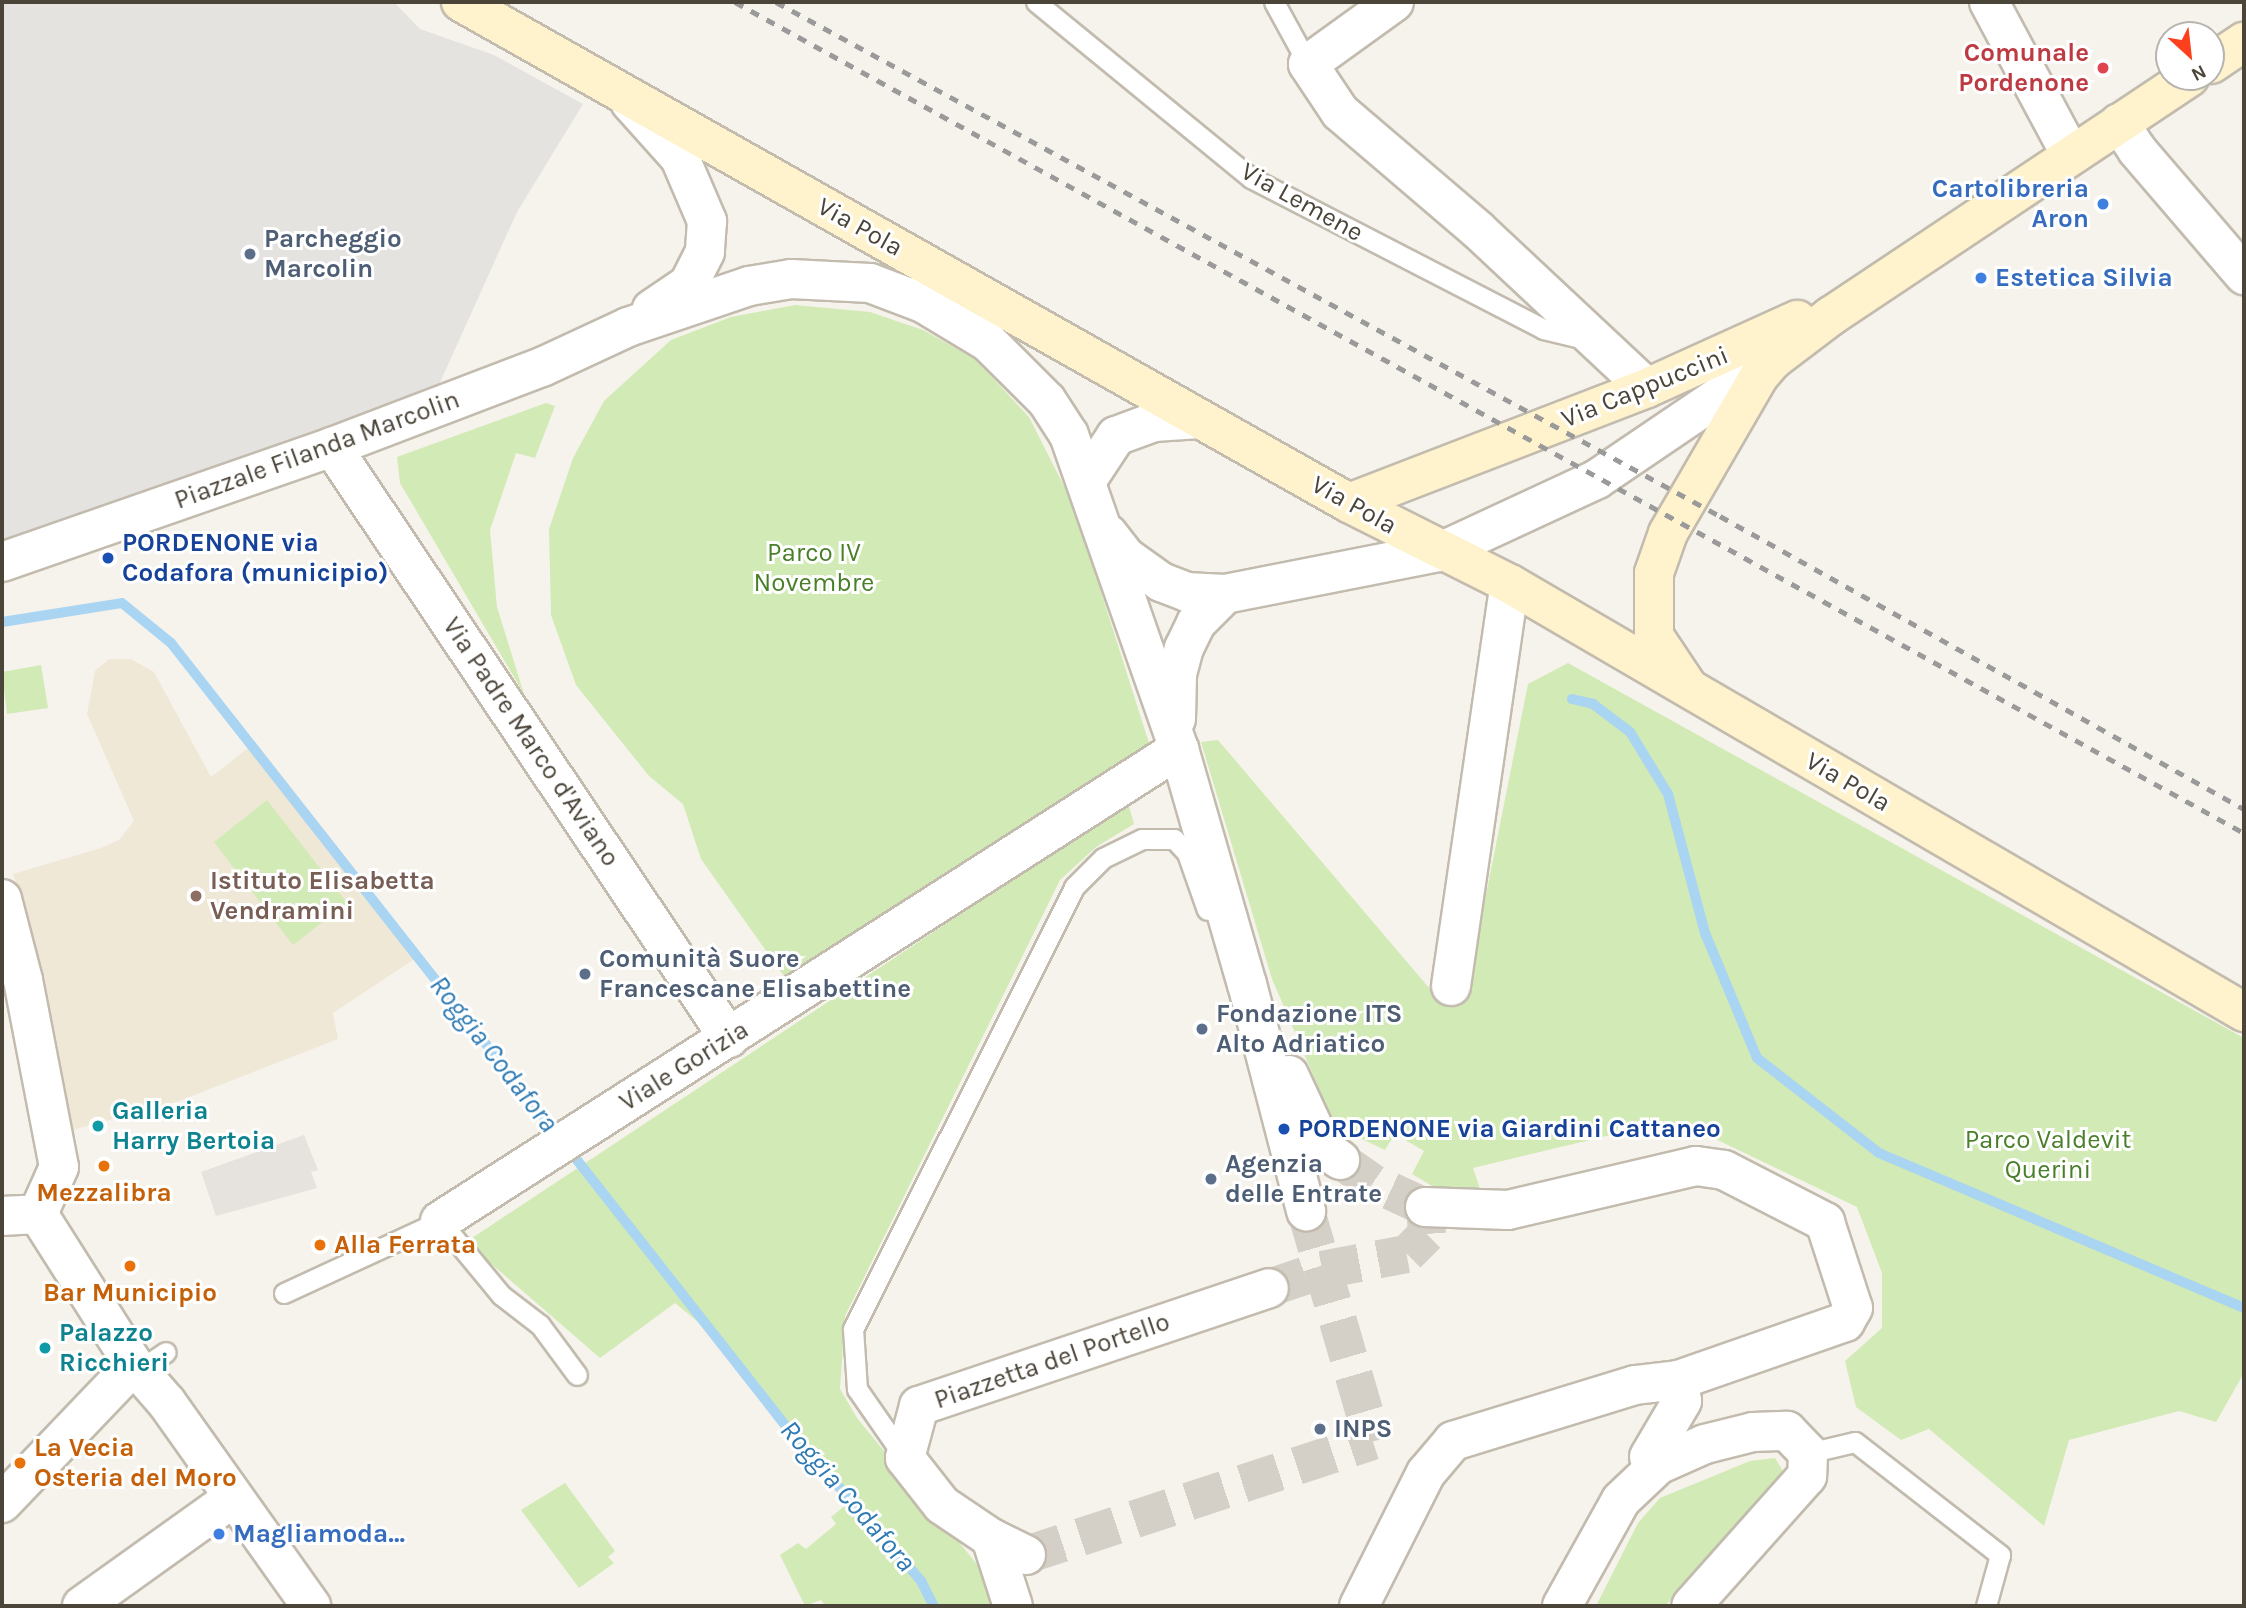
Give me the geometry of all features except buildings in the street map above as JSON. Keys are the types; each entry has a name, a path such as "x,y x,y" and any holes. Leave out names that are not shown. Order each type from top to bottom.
{"main road":[{"name":"Via Pola","path":"461,2 1349,503 1440,552 1510,583 2244,1012"},
{"path":"2225,55 2244,42"},
{"name":"Via Cappuccini","path":"1689,689 1654,636 1654,573 1668,533 1746,392 1773,360 1931,247 2168,91"},
{"name":"Via Cappuccini","path":"1349,503 1647,388 1758,341 1931,247"}],"street":[{"path":"1394,2 1308,64 1340,112 1603,343 1647,388"},
{"path":"1989,2 2070,153"},
{"name":"Piazzale Filanda Marcolin","path":"621,93 680,158 707,221 705,252 689,284 628,327"},
{"path":"2119,122 2244,275"},
{"name":"Piazzale Filanda Marcolin","path":"2,562 332,447 542,366 628,327 749,286 791,279 870,283 923,303 988,342 1047,401 1069,435 1087,480 1179,749"},
{"name":"Via Cappuccini","path":"1102,527 1126,557 1161,582 1187,592 1225,593 1440,552 1597,479 1773,360"},
{"path":"1087,480 1116,436 1154,422 1200,419"},
{"name":"Via Padre Marco d'Aviano","path":"332,447 729,1038"},
{"path":"1451,986 1510,583"},
{"path":"1225,593 1196,623 1184,648 1177,674 1179,749 1308,1205"},
{"name":"Viale Gorizia","path":"440,1222 1179,749"},
{"path":"2,899 59,1167 20,1215 146,1362 233,1498 311,1606"},
{"path":"1247,984 1323,1148 1340,1160"},
{"path":"1359,1606 1413,1465 1453,1441 1635,1385 1678,1380 1845,1322 1853,1308 1825,1222 1724,1170 1696,1166 1508,1210 1425,1207"},
{"name":"Piazzetta del Portello","path":"905,1458 919,1406 1269,1288"},
{"path":"2,1503 146,1362"},
{"path":"1649,1457 1682,1401 1678,1380"},
{"path":"1562,1606 1621,1500 1658,1465 1705,1444 1753,1432 1787,1431 1808,1453 1807,1476 1793,1496 1691,1606"},
{"path":"905,1458 942,1505 991,1538 1026,1555"},
{"path":"82,1606 233,1498"},
{"path":"991,1538 1013,1606"}],"lane":[{"name":"Via Lemene","path":"1036,2 1251,178 1543,330 1603,343"},
{"path":"1273,2 1308,64"},
{"path":"905,1458 857,1389 853,1329 1074,887 1103,858 1142,839 1174,839 1188,853 1213,928 1247,984"},
{"path":"440,1222 501,1295 540,1325 577,1375"},
{"name":"Viale Gorizia","path":"284,1293 440,1222"},
{"path":"1808,1453 1855,1442 2000,1555 1986,1606"}],"shaded area":[{"name":"Parcheggio Marcolin","path":"2,2 394,2 420,29 494,55 583,104 517,212 437,389 2,545"},
{"name":"Istituto Elisabetta Vendramini","path":"109,659 131,659 154,672 211,777 252,745 419,956 333,1013 338,1039 179,1101 69,1131 29,918 13,874 101,848 119,840 134,821 87,714 95,671"},
{"path":"304,1135 318,1170 311,1172 317,1188 216,1216 201,1172"}],"green space":[{"name":"Parco IV Novembre","path":"795,305 870,312 923,330 975,359 1029,417 1073,504 1149,743 786,979 701,859 683,804 649,776 576,685 551,615 549,529 573,458 604,401 671,340 731,317"},
{"path":"546,403 555,406 535,458 516,453 490,530 497,607 524,694 400,483 397,457"},
{"name":"Parco Valdevit Querini","path":"1568,663 2244,1038 2244,1373 2216,1422 2179,1411 2069,1440 2044,1526 1929,1429 1901,1440 1856,1407 1845,1361 1882,1328 1882,1273 1857,1207 1684,1124 1619,1133 1473,1168 1483,1198 1451,1197 1412,1174 1424,1151 1395,1134 1385,1150 1335,1126 1272,979 1201,742 1218,740 1430,989 1466,995 1528,684"},
{"path":"41,665 48,708 7,714 2,672"},
{"path":"267,800 347,903 293,945 214,842"},
{"path":"1128,803 1134,824 1096,847 1060,880 845,1316 840,1389 857,1418 980,1568 1000,1606 825,1606 821,1600 805,1606 780,1555 798,1543 806,1549 836,1524 831,1517 848,1503 703,1326 675,1303 600,1358 466,1242"},
{"path":"1775,1458 1786,1476 1665,1606 1596,1606 1638,1523 1660,1498 1750,1461"},
{"path":"565,1483 615,1551 608,1557 614,1563 579,1588 521,1510"}],"waterway":[{"name":"Roggia Codafora","path":"2,622 122,603 171,643 789,1430 921,1581 934,1606"},
{"path":"1572,699 1593,704 1630,732 1668,794 1705,933 1757,1058 1879,1153 2244,1308"}],"tunnel":[{"path":"1269,1288 1322,1270 1407,1254 1427,1234 1425,1207 1373,1183 1340,1160"},
{"path":"1306,1211 1373,1441"},
{"path":"1026,1555 1373,1441"}],"railway":[{"path":"735,2 2244,833"},
{"path":"776,2 1720,516 2244,809"}],"place":[{"name":"Comunale Pordenone","path":"2103,68"},
{"name":"Cartolibreria Aron","path":"2103,204"},
{"name":"Parcheggio Marcolin","path":"250,254"},
{"name":"Estetica Silvia","path":"1981,278"},
{"name":"PORDENONE via Codafora (municipio)","path":"108,558"},
{"name":"Istituto Elisabetta Vendramini","path":"196,896"},
{"name":"Comunità Suore Francescane Elisabettine","path":"585,974"},
{"name":"Fondazione ITS Alto Adriatico","path":"1202,1029"},
{"name":"Galleria Harry Bertoia","path":"98,1126"},
{"name":"PORDENONE via Giardini Cattaneo","path":"1284,1129"},
{"name":"Mezzalibra","path":"104,1166"},
{"name":"Agenzia delle Entrate","path":"1211,1179"},
{"name":"Alla Ferrata","path":"320,1245"},
{"name":"Bar Municipio","path":"130,1266"},
{"name":"Palazzo Ricchieri","path":"45,1348"},
{"name":"INPS","path":"1320,1429"},
{"name":"La Vecia Osteria del Moro","path":"20,1463"},
{"name":"Magliamoda...","path":"219,1534"}]}
